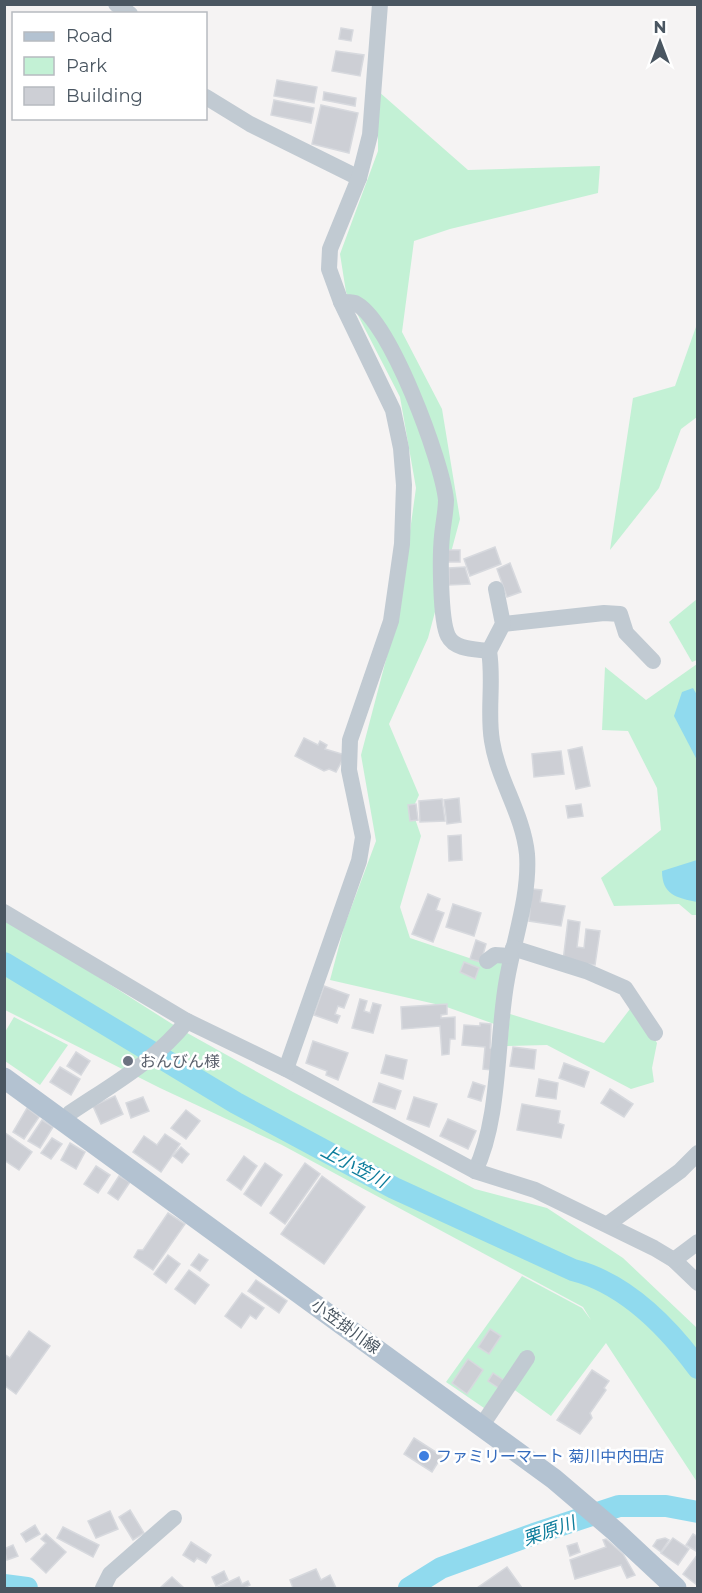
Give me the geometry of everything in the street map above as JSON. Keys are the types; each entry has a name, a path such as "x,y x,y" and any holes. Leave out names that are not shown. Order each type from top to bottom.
{"main road":[{"name":"小笠掛川線","path":"4,1078 482,1425 582,1503 676,1588"}],"street":[{"path":"286,1069 359,861 363,837 349,770 350,740 391,621 402,544 404,485 401,448 393,410 341,302 329,269 330,249 359,178 370,135 380,4"},
{"path":"207,98 250,124 359,178"},
{"path":"341,302 356,303 378,328 417,400 439,464 446,501 442,538 444,622 448,638 459,647 489,651"},
{"path":"475,1171 482,1158 494,1095 512,952 525,883 527,855 522,826 492,742 492,669 489,651 502,624 496,589"},
{"path":"502,624 604,613 620,614 626,633 652,661"},
{"path":"4,912 187,1021 286,1069 475,1171 535,1190 608,1224 674,1260 698,1283"},
{"path":"487,961 495,955 512,952 586,971 625,988 655,1033"},
{"path":"64,1121 70,1113 142,1064 177,1035 187,1021"},
{"path":"680,1171 698,1153"},
{"path":"608,1224 680,1171 698,1161"},
{"path":"674,1260 698,1242"},
{"path":"482,1425 527,1358"},
{"path":"104,1584 174,1518"}],"green space":[{"path":"378,91 468,170 600,166 598,193 450,229 414,241 402,332 442,409 460,519 428,638 389,724 419,795 412,810 421,836 400,907 410,938 481,962 509,953 497,1025 444,1006 330,980 344,927 376,841 361,755 399,610 416,488 400,397 346,292 340,254 378,151"},
{"path":"697,324 697,417 681,429 659,488 610,550 633,398 675,386"},
{"path":"697,599 697,660 692,662 669,622"},
{"path":"697,664 697,915 692,915 679,904 614,906 601,878 661,830 657,788 628,731 602,730 605,667 646,700"},
{"path":"4,917 180,1029 293,1092 475,1189 547,1208 623,1258 697,1328 697,1482 606,1343 551,1416 505,1383 487,1410 446,1382 522,1276 582,1308 591,1320 583,1307 282,1145 160,1088 5,1010"},
{"path":"633,1005 657,1043 652,1068 654,1082 631,1089 547,1045 507,1046 510,1014 604,1043"},
{"path":"14,1017 68,1045 40,1085 5,1061 5,1032"}],"water":[{"path":"693,688 697,695 697,760 674,716 682,692"},
{"path":"697,860 697,902 672,894 665,885 662,871"}],"building":[{"path":"341,28 353,30 351,41 339,39"},
{"path":"336,51 364,55 360,76 332,71"},
{"path":"277,80 317,87 314,103 274,96"},
{"path":"324,92 356,98 355,106 323,100"},
{"path":"274,100 314,108 311,123 271,115"},
{"path":"321,105 358,113 349,153 312,144"},
{"path":"495,547 501,564 470,576 464,559"},
{"path":"448,550 460,550 460,562 447,562"},
{"path":"510,563 521,592 507,597 497,569"},
{"path":"465,567 470,584 449,585 449,568"},
{"path":"304,738 318,745 320,741 327,745 325,749 345,755 336,772 329,769 324,771 295,756"},
{"path":"582,747 590,786 576,789 568,750"},
{"path":"561,751 564,774 534,777 532,754"},
{"path":"459,798 461,822 447,824 444,800"},
{"path":"442,799 445,821 420,822 419,801"},
{"path":"416,804 418,820 410,821 408,805"},
{"path":"581,804 583,816 568,818 566,806"},
{"path":"461,835 462,860 449,861 448,836"},
{"path":"532,889 542,890 540,902 565,906 561,926 529,921"},
{"path":"428,894 440,899 436,910 444,913 433,942 412,934"},
{"path":"453,904 481,913 474,936 446,927"},
{"path":"568,920 580,922 577,947 584,948 586,929 600,931 595,965 563,961"},
{"path":"476,940 486,944 481,962 470,959"},
{"path":"464,962 479,968 475,979 460,972"},
{"path":"324,986 349,995 344,1008 338,1006 335,1014 340,1016 337,1023 314,1015"},
{"path":"360,999 367,1001 364,1011 370,1013 373,1003 381,1005 373,1033 352,1028"},
{"path":"447,1004 447,1014 441,1015 441,1018 455,1017 455,1039 450,1039 449,1054 442,1055 440,1026 402,1029 401,1007"},
{"path":"480,1023 491,1024 490,1048 494,1049 492,1070 483,1069 485,1047 462,1045 464,1025 480,1026"},
{"path":"313,1041 348,1053 338,1080 326,1075 327,1071 306,1063"},
{"path":"513,1047 536,1050 534,1069 510,1066"},
{"path":"76,1052 90,1061 81,1075 67,1066"},
{"path":"386,1055 407,1060 403,1079 381,1073"},
{"path":"564,1063 589,1072 584,1087 559,1078"},
{"path":"60,1067 80,1079 71,1095 50,1082"},
{"path":"539,1079 558,1083 556,1099 536,1096"},
{"path":"473,1082 485,1086 481,1101 468,1097"},
{"path":"379,1083 401,1091 395,1109 373,1102"},
{"path":"610,1089 633,1104 624,1117 601,1103"},
{"path":"115,1096 123,1114 101,1124 93,1106"},
{"path":"143,1097 149,1111 131,1118 126,1103"},
{"path":"414,1097 437,1104 429,1127 407,1119"},
{"path":"522,1104 560,1111 558,1123 564,1125 561,1138 517,1130"},
{"path":"27,1108 39,1117 24,1139 13,1132"},
{"path":"186,1110 200,1121 186,1139 171,1128"},
{"path":"448,1119 476,1131 468,1149 440,1136"},
{"path":"42,1120 53,1127 40,1148 28,1141"},
{"path":"4,1132 32,1152 19,1170 4,1160"},
{"path":"165,1134 180,1144 161,1172 133,1152 144,1136 157,1145"},
{"path":"52,1138 62,1144 51,1159 41,1153"},
{"path":"70,1143 85,1152 76,1169 61,1160"},
{"path":"181,1147 189,1154 182,1163 173,1156"},
{"path":"244,1156 257,1166 241,1190 227,1180"},
{"path":"265,1163 282,1175 261,1206 244,1194"},
{"path":"305,1163 320,1174 285,1224 270,1213"},
{"path":"96,1166 110,1175 98,1193 84,1184"},
{"path":"119,1176 130,1182 118,1200 108,1193"},
{"path":"322,1176 365,1207 324,1264 281,1234"},
{"path":"168,1213 185,1224 153,1270 134,1257 138,1250 143,1250"},
{"path":"199,1254 208,1260 200,1271 191,1265"},
{"path":"168,1255 180,1264 166,1283 154,1274"},
{"path":"189,1270 209,1285 195,1304 175,1289"},
{"path":"256,1280 287,1301 279,1313 248,1291"},
{"path":"242,1293 264,1308 256,1319 250,1315 241,1328 225,1316"},
{"path":"490,1329 501,1336 489,1354 478,1347"},
{"path":"29,1331 50,1346 16,1394 4,1385 4,1354 10,1358"},
{"path":"468,1359 483,1370 467,1394 452,1383"},
{"path":"592,1370 609,1381 604,1388 606,1390 590,1413 592,1418 580,1434 557,1420"},
{"path":"493,1373 505,1381 500,1389 488,1381"},
{"path":"414,1438 442,1456 432,1472 404,1454"},
{"path":"130,1510 144,1533 133,1540 119,1517"},
{"path":"110,1511 118,1529 96,1538 88,1521"},
{"path":"35,1525 40,1534 26,1542 21,1534"},
{"path":"63,1527 99,1545 93,1557 57,1538"},
{"path":"46,1534 66,1552 46,1573 31,1559 46,1543 41,1539"},
{"path":"693,1534 698,1537 696,1551 686,1545"},
{"path":"665,1538 669,1540 661,1552 653,1546 657,1540"},
{"path":"673,1538 689,1549 678,1565 661,1553"},
{"path":"606,1539 623,1554 635,1575 627,1578 621,1565 575,1579 570,1560 606,1547 603,1540"},
{"path":"191,1542 211,1555 206,1563 197,1558 194,1562 183,1555"},
{"path":"577,1543 580,1552 570,1556 567,1546"},
{"path":"13,1545 18,1556 7,1560 4,1549"},
{"path":"698,1554 698,1584 697,1585 683,1574"},
{"path":"507,1567 522,1588 477,1588"},
{"path":"316,1569 321,1580 330,1575 336,1588 293,1588 290,1580"},
{"path":"224,1571 228,1580 216,1586 212,1577"},
{"path":"172,1577 184,1588 160,1588"},
{"path":"239,1577 242,1584 248,1581 250,1585 244,1588 216,1588"}],"waterway":[{"name":"上小笠川","path":"4,963 236,1103 394,1188 610,1285 659,1322 698,1368"},
{"name":"栗原川","path":"409,1588 441,1568 619,1506 666,1506 698,1512"},
{"name":"栗原川","path":"4,1585 27,1588"}],"place":[{"name":"おんびん様","path":"128,1061"},
{"name":"ファミリーマート 菊川中内田店","path":"424,1456"}]}
